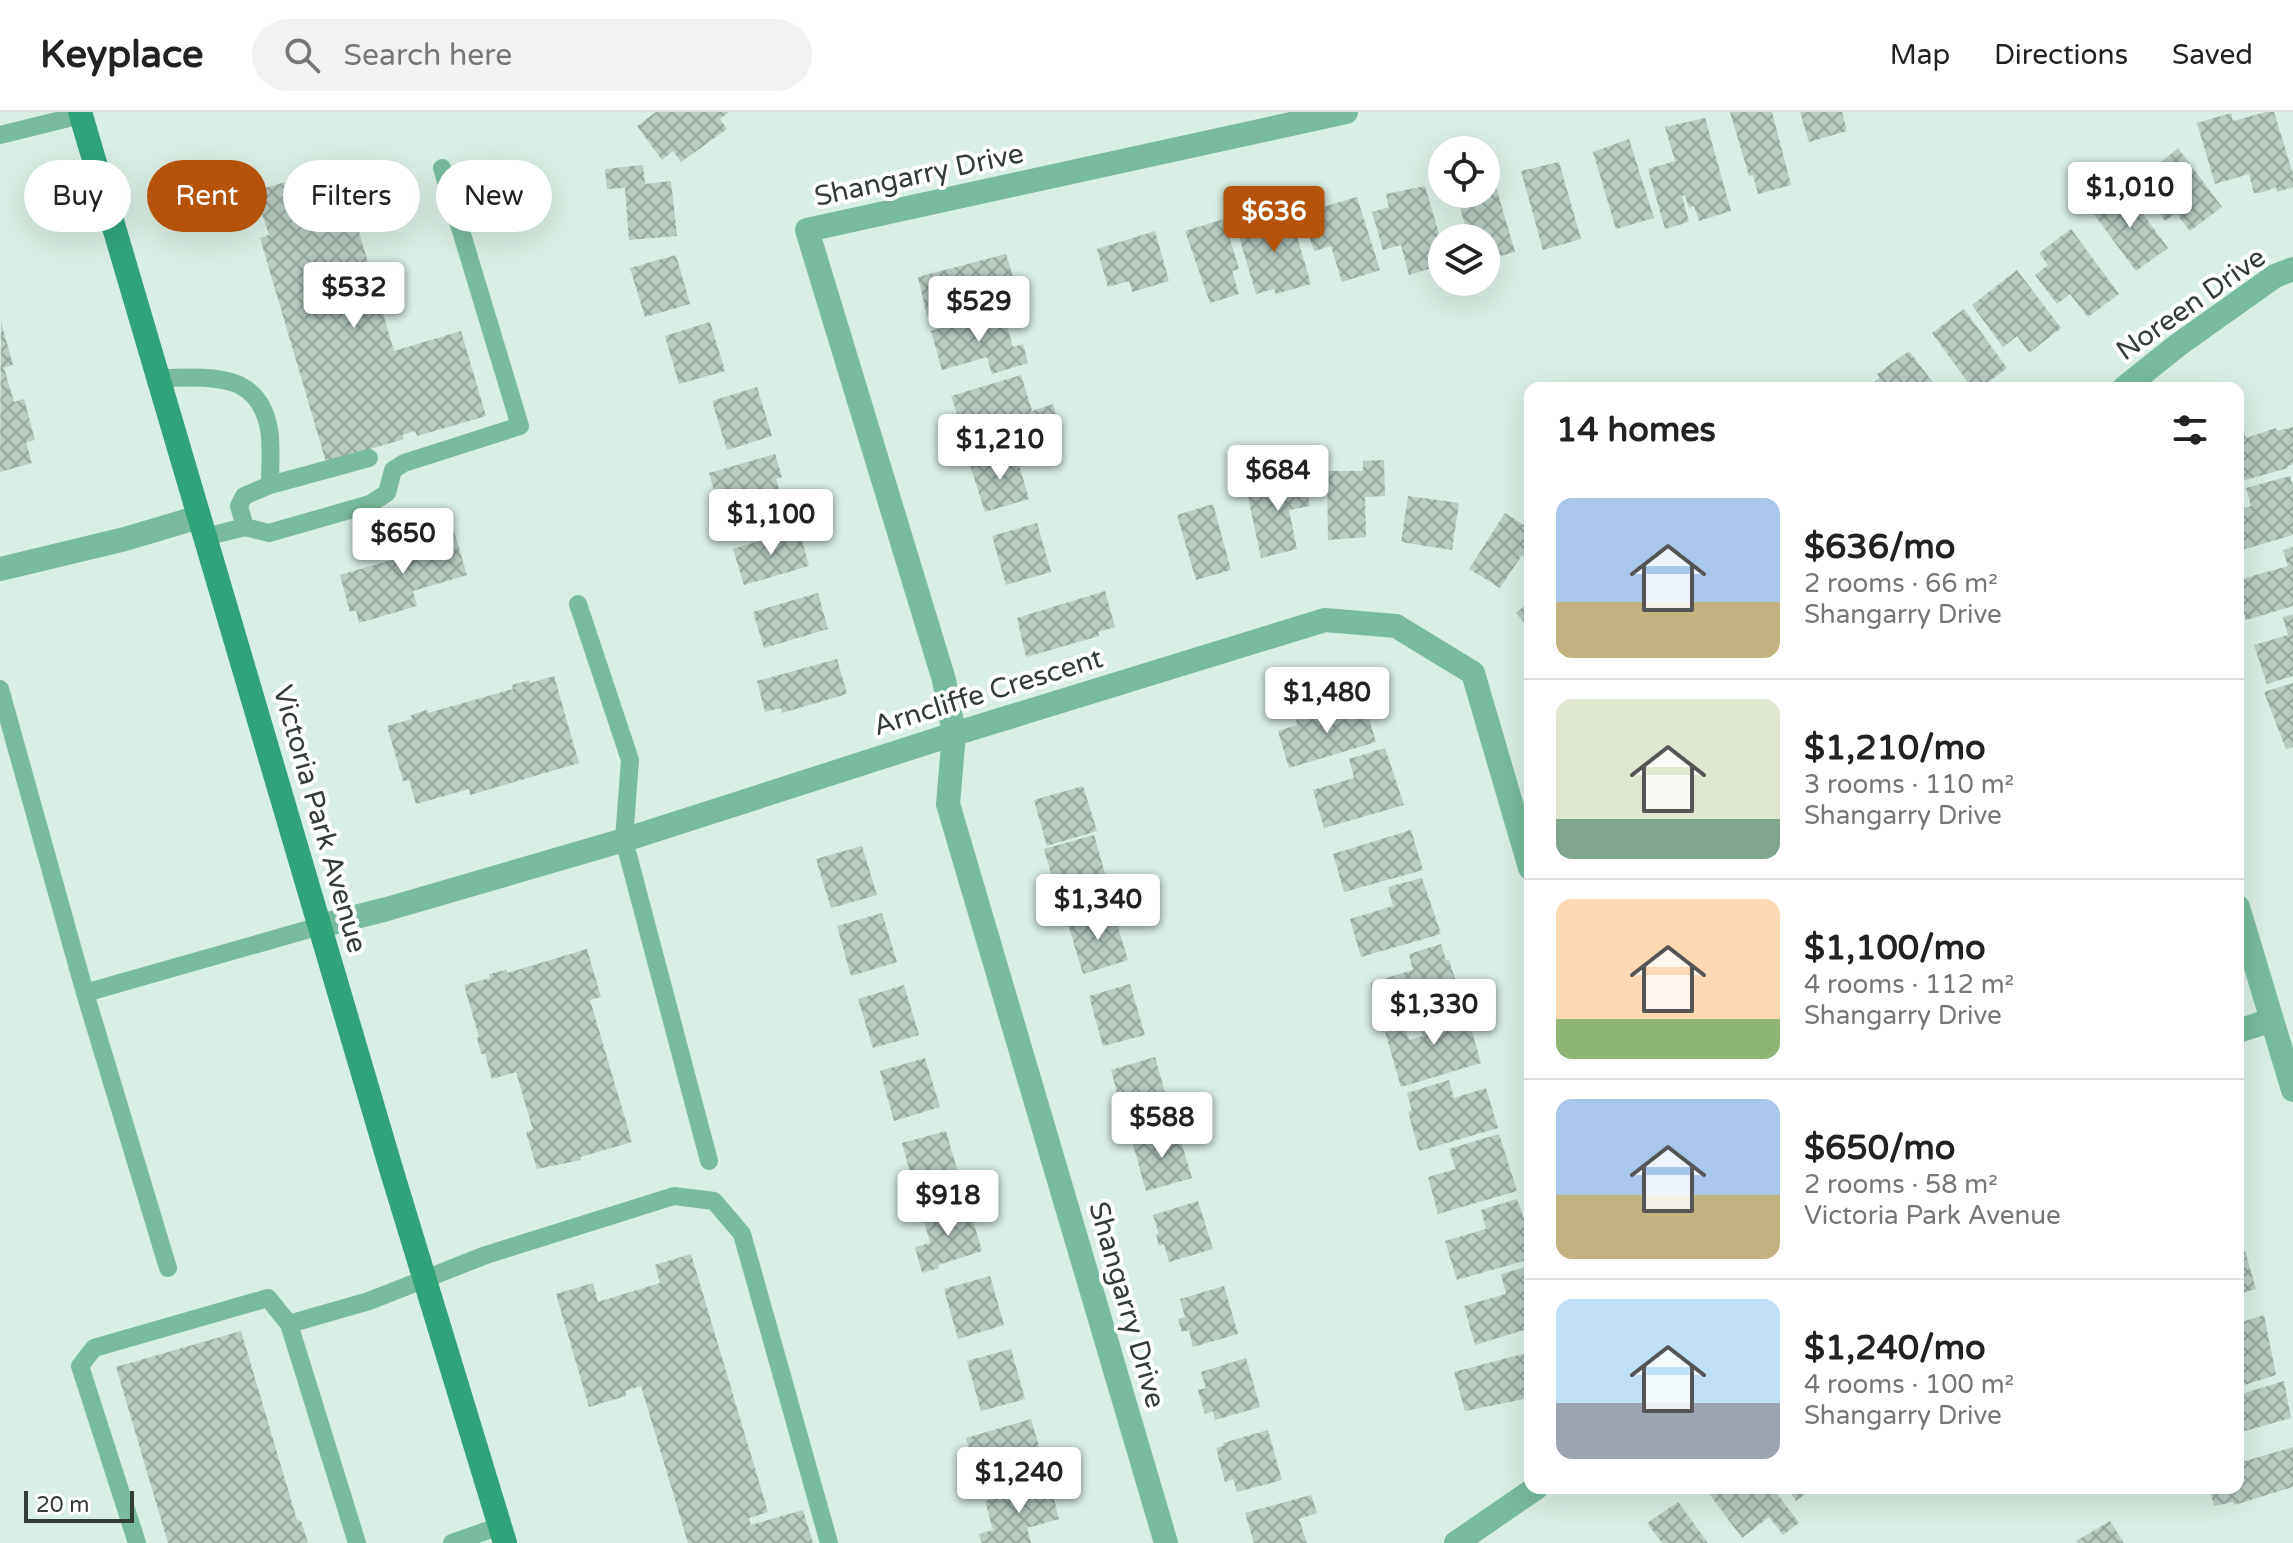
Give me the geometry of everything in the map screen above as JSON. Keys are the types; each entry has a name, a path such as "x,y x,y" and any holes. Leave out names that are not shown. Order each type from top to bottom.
{"main road":[{"name":"Victoria Park Avenue","path":"80,114 424,1279 503,1534"}],"street":[{"name":"Shangarry Drive","path":"1166,1543 948,804 954,734 944,680 807,230 1346,112"},
{"name":"Noreen Drive","path":"2132,382 2275,276 2293,269"},
{"path":"0,569 125,539 202,527"},
{"name":"Arncliffe Crescent","path":"320,926 624,840 1325,620 1396,626 1473,673 1524,823"},
{"path":"2244,927 2293,1090"},
{"path":"2244,1029 2272,1020"},
{"path":"1456,1543 1527,1494"}],"lane":[{"path":"0,135 80,114"},
{"path":"202,527 245,527 269,533 370,504 387,493 393,470 404,463 520,426 461,232"},
{"path":"159,378 219,379 239,383 255,394 264,409 269,431 270,485"},
{"path":"245,527 240,500 270,485 369,458"},
{"path":"578,604 630,760 624,840 709,1161"},
{"path":"0,689 85,993 168,1268"},
{"path":"85,993 320,926"},
{"path":"289,1324 369,1301 486,1255 674,1196 714,1201 742,1234 829,1543"},
{"path":"137,1543 80,1366 94,1348 268,1298 289,1324 357,1543"},
{"path":"452,1543 503,1534"}],"building":[{"path":"656,112 729,112 720,119 727,129 681,162 673,151 662,160 637,126"},
{"path":"1730,112 1772,112 1791,185 1758,194 1753,175 1749,176"},
{"path":"1800,112 1842,112 1847,131 1809,142"},
{"path":"2274,112 2293,174 2293,187 2277,192 2276,187 2254,193 2249,174 2215,184 2197,123 2231,113 2233,121"},
{"path":"1705,118 1731,211 1699,221 1694,206 1689,208 1685,195 1682,196 1689,222 1665,229 1648,169 1675,161 1665,127"},
{"path":"1629,139 1654,218 1616,229 1593,152"},
{"path":"2178,148 2222,207 2190,231 2176,213 2165,221 2136,183"},
{"path":"1559,162 1581,239 1543,250 1521,171"},
{"path":"643,165 645,184 671,181 677,236 629,240 625,188 607,189 605,169"},
{"path":"283,183 283,232 359,232 394,351 461,331 486,416 417,436 415,431 402,435 404,439 326,462 260,238 269,235 267,187"},
{"path":"1425,186 1428,208 1431,208 1436,224 1428,224 1428,269 1409,275 1401,245 1383,250 1372,212 1389,207 1386,194"},
{"path":"2125,189 2168,248 2136,271 2093,213"},
{"path":"1357,197 1380,270 1342,282 1331,246 1314,251 1302,213"},
{"path":"1500,200 1515,252 1500,256 1500,224 1465,224 1460,208 1500,208"},
{"path":"1289,209 1311,284 1276,294 1274,289 1256,294 1237,230 1253,225 1251,221"},
{"path":"1224,219 1239,269 1232,271 1239,294 1210,303 1185,231"},
{"path":"2071,229 2119,294 2088,317 2070,294 2057,304 2035,275 2048,265 2039,253"},
{"path":"1155,231 1169,281 1132,292 1129,281 1108,287 1097,249"},
{"path":"1006,254 1017,289 927,316 918,277"},
{"path":"676,255 690,304 645,317 630,268"},
{"path":"2017,270 2061,328 2029,353 2017,336 2003,347 1972,305"},
{"path":"1964,309 2007,368 1989,382 1968,382 1932,333"},
{"path":"1002,310 1013,347 1023,344 1028,363 992,374 987,357 942,370 931,331"},
{"path":"1,322 13,365 4,368 14,402 24,399 35,440 26,442 32,463 0,472"},
{"path":"710,322 725,371 679,384 665,336"},
{"path":"1909,351 1932,382 1874,382 1880,378 1877,374"},
{"path":"1021,375 1032,411 1053,404 1059,423 1011,437 1006,420 964,433 951,396"},
{"path":"757,387 772,436 727,450 712,401"},
{"path":"2293,427 2293,464 2244,480 2244,431 2246,438 2276,428 2277,431"},
{"path":"1015,451 1029,499 985,512 970,465"},
{"path":"775,454 782,477 776,479 785,508 724,526 709,473"},
{"path":"1384,460 1385,496 1365,497 1366,537 1328,540 1327,471 1363,471 1363,461"},
{"path":"1302,468 1310,506 1289,510 1297,549 1261,558 1247,492 1282,485 1280,473"},
{"path":"2290,476 2293,487 2293,535 2244,549 2244,508 2251,506 2246,488"},
{"path":"1408,496 1459,503 1452,550 1401,542"},
{"path":"1213,504 1231,570 1196,580 1177,515"},
{"path":"1505,513 1524,525 1524,556 1500,588 1469,569"},
{"path":"1037,523 1051,572 1006,585 992,536"},
{"path":"453,528 467,575 413,591 417,606 359,623 356,610 350,612 340,575 398,558 395,545"},
{"path":"799,529 809,566 744,585 733,549"},
{"path":"2293,547 2293,606 2246,620 2244,578 2288,566 2283,550"},
{"path":"1105,591 1115,627 1098,632 1099,636 1026,657 1017,618"},
{"path":"818,593 828,629 764,648 753,612"},
{"path":"1524,606 1524,623 1516,613"},
{"path":"2293,614 2293,676 2267,684 2254,645 2288,635 2283,617"},
{"path":"837,659 847,694 782,713 781,708 765,712 757,681"},
{"path":"554,676 579,763 470,795 469,789 416,804 409,780 403,781 387,726 412,719 411,715 427,710 428,713 513,689 512,685 529,680 530,683"},
{"path":"2293,683 2293,747 2286,749 2264,692"},
{"path":"1365,704 1376,742 1289,768 1278,731 1297,725 1296,720 1322,712 1324,716"},
{"path":"1385,748 1404,805 1324,828 1313,790 1354,778 1349,759"},
{"path":"1083,786 1097,831 1047,846 1034,800"},
{"path":"1411,830 1423,870 1344,892 1333,854"},
{"path":"1094,835 1112,898 1105,900 1102,892 1060,905 1044,849"},
{"path":"862,846 877,895 831,908 816,859"},
{"path":"1422,878 1441,934 1361,957 1350,919 1393,906 1388,887"},
{"path":"1113,911 1128,960 1083,974 1068,924"},
{"path":"882,913 897,962 851,976 837,926"},
{"path":"1441,944 1461,998 1381,1022 1370,983 1413,970 1409,954"},
{"path":"587,949 601,997 590,1000 632,1142 580,1157 581,1160 537,1169 526,1132 533,1130 516,1072 492,1079 485,1054 481,1054 464,985 490,978 489,974 506,970 507,973"},
{"path":"1130,984 1145,1035 1103,1046 1089,996"},
{"path":"904,985 919,1035 873,1048 858,999"},
{"path":"1464,1004 1481,1063 1401,1087 1385,1032 1405,1026 1409,1040 1423,1036 1417,1018"},
{"path":"1155,1057 1169,1107 1124,1119 1111,1070"},
{"path":"925,1058 940,1107 894,1121 880,1071"},
{"path":"1449,1080 1454,1098 1486,1088 1498,1128 1419,1151 1408,1112 1412,1111 1407,1093"},
{"path":"1177,1128 1192,1178 1146,1191 1132,1141"},
{"path":"946,1131 961,1183 916,1194 902,1143"},
{"path":"1499,1134 1517,1191 1438,1214 1428,1177 1456,1169 1449,1149"},
{"path":"1517,1199 1524,1219 1524,1261 1457,1280 1445,1241 1486,1229 1481,1210"},
{"path":"1198,1201 1213,1249 1169,1262 1164,1244 1159,1246 1153,1215"},
{"path":"968,1204 982,1251 922,1273 915,1247 930,1243 923,1217"},
{"path":"2244,1251 2256,1289 2244,1292"},
{"path":"691,1254 768,1512 749,1518 751,1525 803,1510 813,1543 688,1543 641,1386 625,1391 626,1396 589,1407 556,1294 593,1283 598,1302 660,1283 655,1265"},
{"path":"1524,1268 1524,1330 1475,1345 1464,1306 1506,1294 1501,1274"},
{"path":"990,1276 1004,1325 958,1339 944,1289"},
{"path":"1224,1286 1238,1334 1193,1347 1189,1330 1182,1332 1178,1319 1185,1317 1180,1299"},
{"path":"2264,1315 2276,1375 2244,1385 2244,1321"},
{"path":"241,1331 297,1520 301,1521 308,1543 168,1543 116,1367"},
{"path":"1011,1349 1025,1399 981,1411 967,1361"},
{"path":"1524,1354 1524,1399 1465,1411 1454,1372"},
{"path":"1246,1358 1260,1407 1215,1420 1213,1411 1205,1414 1198,1390 1206,1388 1201,1372"},
{"path":"2284,1381 2291,1418 2244,1431 2244,1393"},
{"path":"1031,1419 1041,1454 1011,1462 1017,1485 972,1498 965,1476 977,1473 966,1438"},
{"path":"1268,1430 1282,1480 1237,1492 1233,1479 1225,1482 1216,1448 1224,1446 1223,1443"},
{"path":"2293,1447 2293,1487 2234,1505 2233,1502 2214,1506 2211,1494 2244,1494 2244,1461"},
{"path":"1050,1483 1059,1519 1027,1528 1031,1543 982,1543 979,1534 993,1530 985,1501"},
{"path":"1709,1494 1777,1494 1799,1523 1783,1535 1769,1517 1742,1538"},
{"path":"1791,1494 1805,1494 1796,1501"},
{"path":"1311,1495 1317,1513 1299,1519 1307,1543 1254,1543 1245,1513"},
{"path":"1678,1502 1708,1543 1662,1543 1647,1523"},
{"path":"2110,1521 2124,1543 2076,1541"}]}
